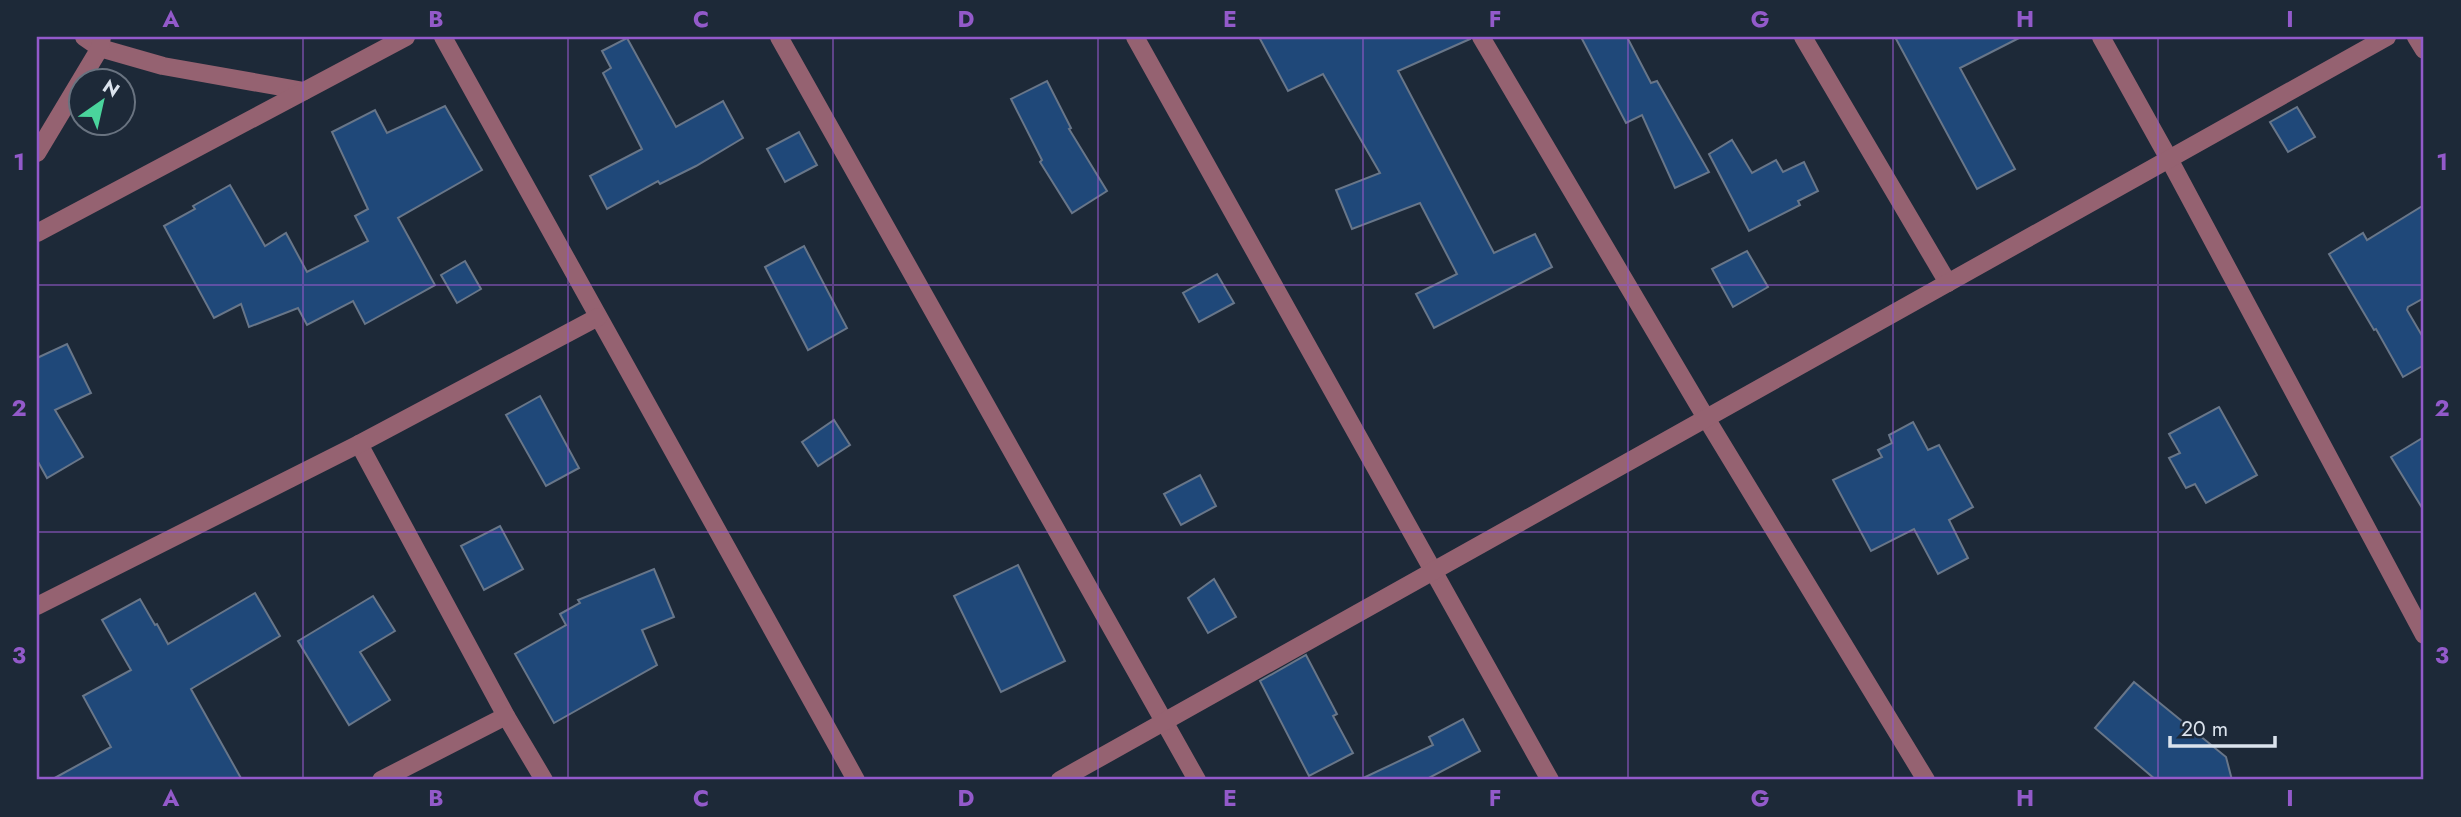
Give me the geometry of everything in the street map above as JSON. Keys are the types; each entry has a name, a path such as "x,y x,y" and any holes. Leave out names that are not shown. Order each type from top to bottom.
{"street":[{"path":"84,37 163,66 304,91"},
{"path":"37,233 406,37"},
{"path":"443,37 856,780"},
{"path":"779,37 1197,780"},
{"path":"1135,37 1549,780"},
{"path":"1481,37 1706,418 1926,780"},
{"path":"1803,37 1948,283"},
{"path":"2101,37 2424,635"},
{"path":"1060,780 2388,37"},
{"path":"2416,37 2424,50"},
{"path":"37,153 101,42"},
{"path":"37,606 359,444 598,317"},
{"path":"359,444 506,716 544,780"},
{"path":"381,780 506,716"}],"building":[{"path":"1259,37 1470,37 1398,71 1494,253 1535,234 1552,267 1434,328 1416,294 1457,274 1420,203 1352,229 1336,190 1380,173 1323,74 1288,91"},
{"path":"1581,37 1627,37 1651,83 1657,81 1709,172 1675,188 1642,115 1626,123"},
{"path":"1895,37 2021,37 1960,68 2015,169 1977,189"},
{"path":"627,38 676,127 723,101 743,138 696,166 660,184 658,181 607,209 590,176 642,149 603,73 611,68 602,51"},
{"path":"1047,81 1071,128 1069,129 1107,191 1072,213 1040,162 1042,160 1011,99"},
{"path":"445,106 482,170 398,218 435,285 365,324 353,301 307,325 298,308 249,327 241,304 214,318 164,226 230,185 265,246 286,233 307,272 368,241 355,216 368,209 332,132 375,110 387,133"},
{"path":"2297,107 2315,137 2288,152 2270,122"},
{"path":"799,132 817,165 785,182 767,149"},
{"path":"1732,140 1752,173 1776,160 1783,172 1804,162 1818,191 1798,201 1800,205 1749,231 1709,154"},
{"path":"2424,205 2424,298 2407,310 2424,339 2424,365 2403,377 2329,254 2363,233 2367,240"},
{"path":"804,246 847,328 808,350 765,267"},
{"path":"1747,251 1768,287 1733,307 1712,269"},
{"path":"465,261 481,289 457,303 441,275"},
{"path":"1217,274 1234,303 1199,322 1183,293"},
{"path":"67,344 91,393 55,410 83,457 47,478 37,460 37,358"},
{"path":"540,396 579,468 546,486 506,415"},
{"path":"2219,407 2257,475 2206,503 2195,484 2186,488 2169,458 2180,453 2169,434"},
{"path":"834,420 850,445 818,466 802,442"},
{"path":"1913,422 1928,450 1939,445 1973,507 1949,520 1968,558 1938,574 1914,529 1871,551 1833,480 1882,457 1878,450 1892,443 1889,435"},
{"path":"2424,437 2424,511 2391,457"},
{"path":"1200,475 1216,506 1181,525 1164,494"},
{"path":"500,526 523,569 484,590 461,546"},
{"path":"1018,565 1065,661 1001,692 954,596"},
{"path":"654,569 674,617 642,630 657,665 554,723 515,654 566,625 560,614 580,603 578,600"},
{"path":"1214,579 1236,617 1208,633 1188,598"},
{"path":"255,593 280,636 191,689 242,780 51,780 111,747 83,696 131,670 102,620 140,599 168,644"},
{"path":"373,596 395,631 360,652 390,700 349,725 298,641"},
{"path":"1306,655 1337,714 1333,716 1353,753 1309,776 1260,681"},
{"path":"2134,682 2226,757 2232,780 2156,780 2095,728"},
{"path":"1463,719 1480,751 1425,780 1359,780 1433,745 1429,737"}]}
